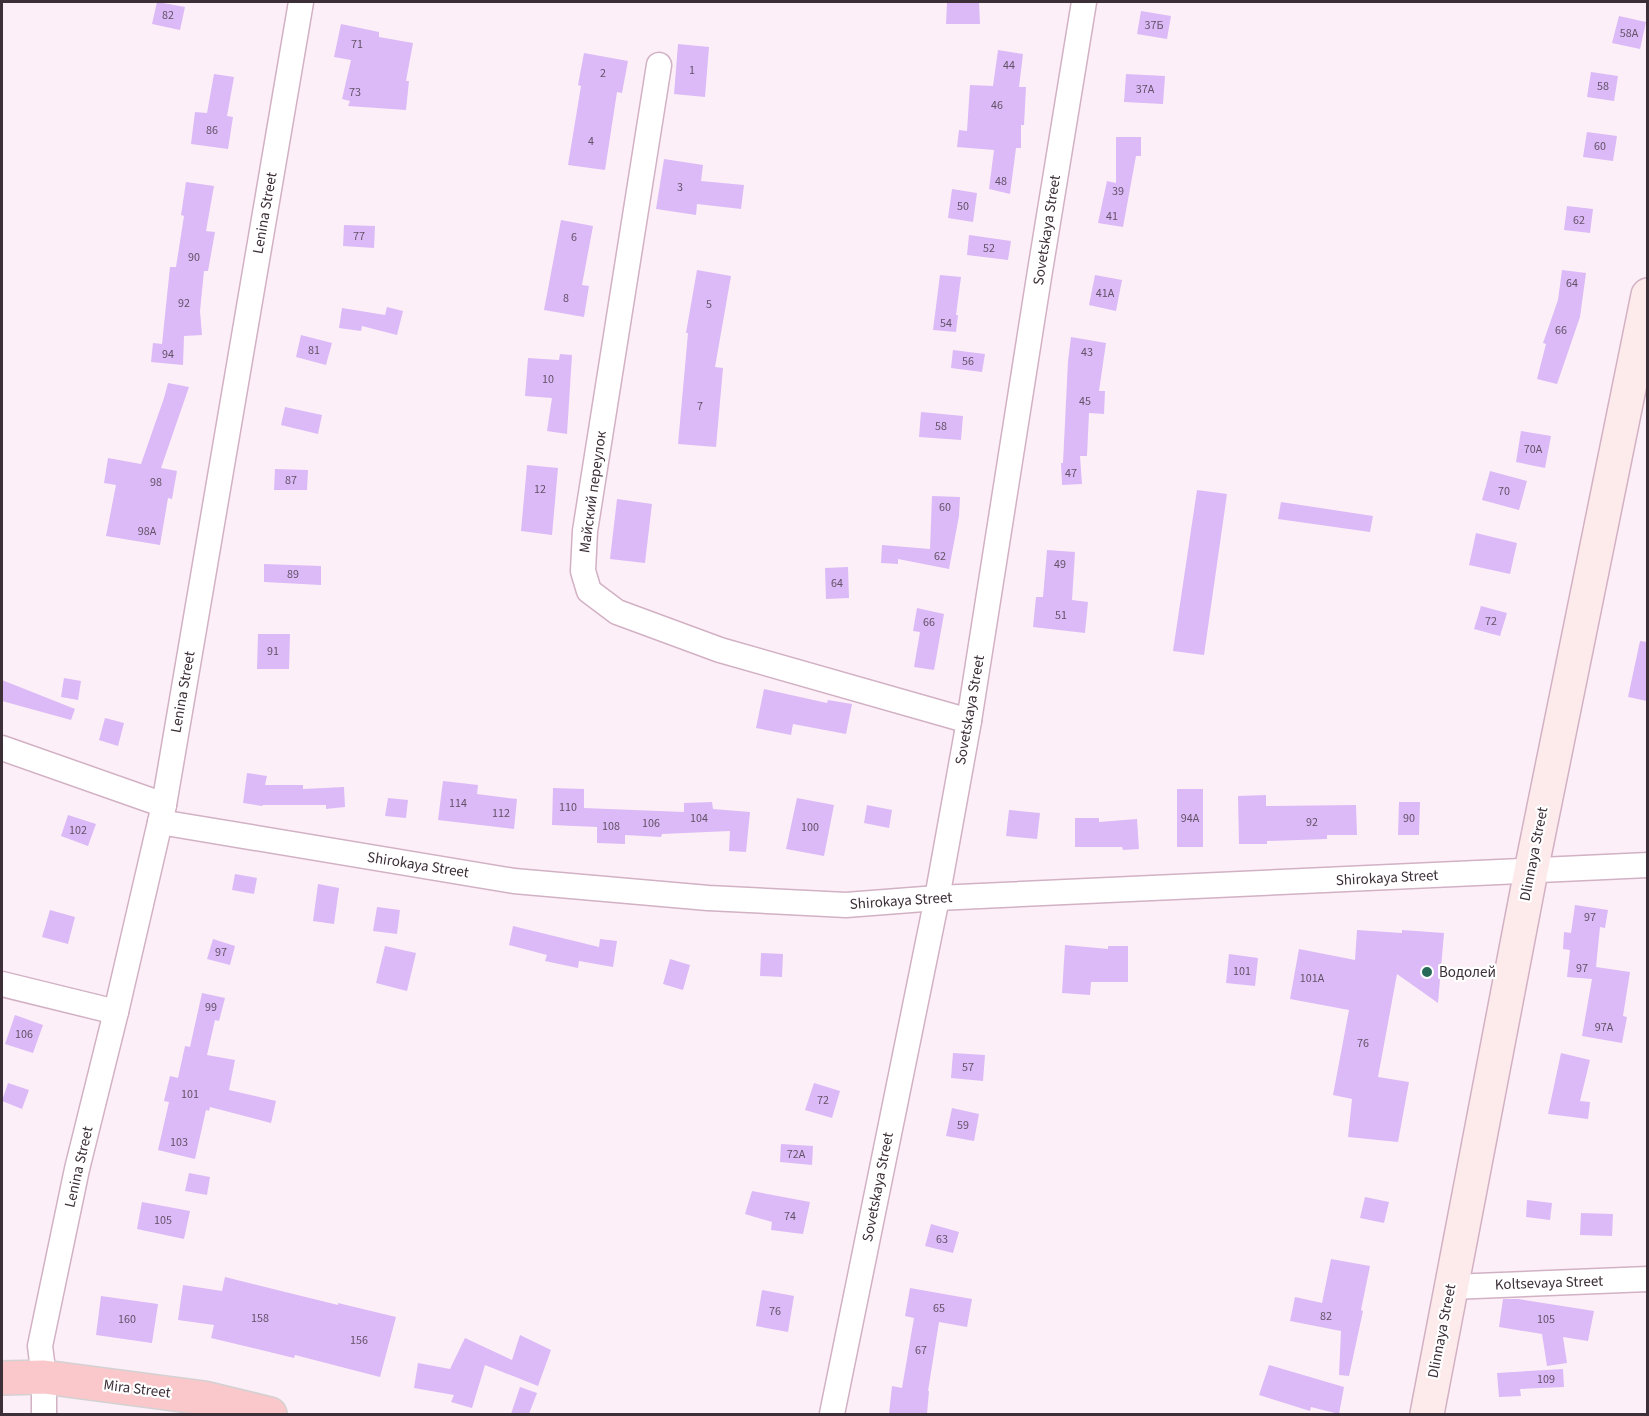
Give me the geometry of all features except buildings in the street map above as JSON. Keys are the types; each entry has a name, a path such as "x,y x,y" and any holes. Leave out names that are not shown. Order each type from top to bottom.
{"highway":[{"name":"Mira Street","path":"2,1378 44,1377 204,1398 270,1414"}],"main road":[{"name":"Dlinnaya Street","path":"1427,1414 1531,871 1647,295"}],"street":[{"name":"Lenina Street","path":"44,1414 44,1377 40,1346 77,1169 162,813 301,2"},
{"name":"Sovetskaya Street","path":"832,1414 937,898 969,721 1084,2"},
{"name":"Майский переулок","path":"659,65 585,531 583,571 589,591 617,612 720,650 969,721"},
{"name":"Shirokaya Street","path":"2,748 162,813 514,881 708,898 846,905 937,898 1647,865"},
{"path":"2,984 116,1012"},
{"name":"Koltsevaya Street","path":"1451,1287 1647,1280"}],"place":[{"name":"Водолей","path":"1427,972"}]}
